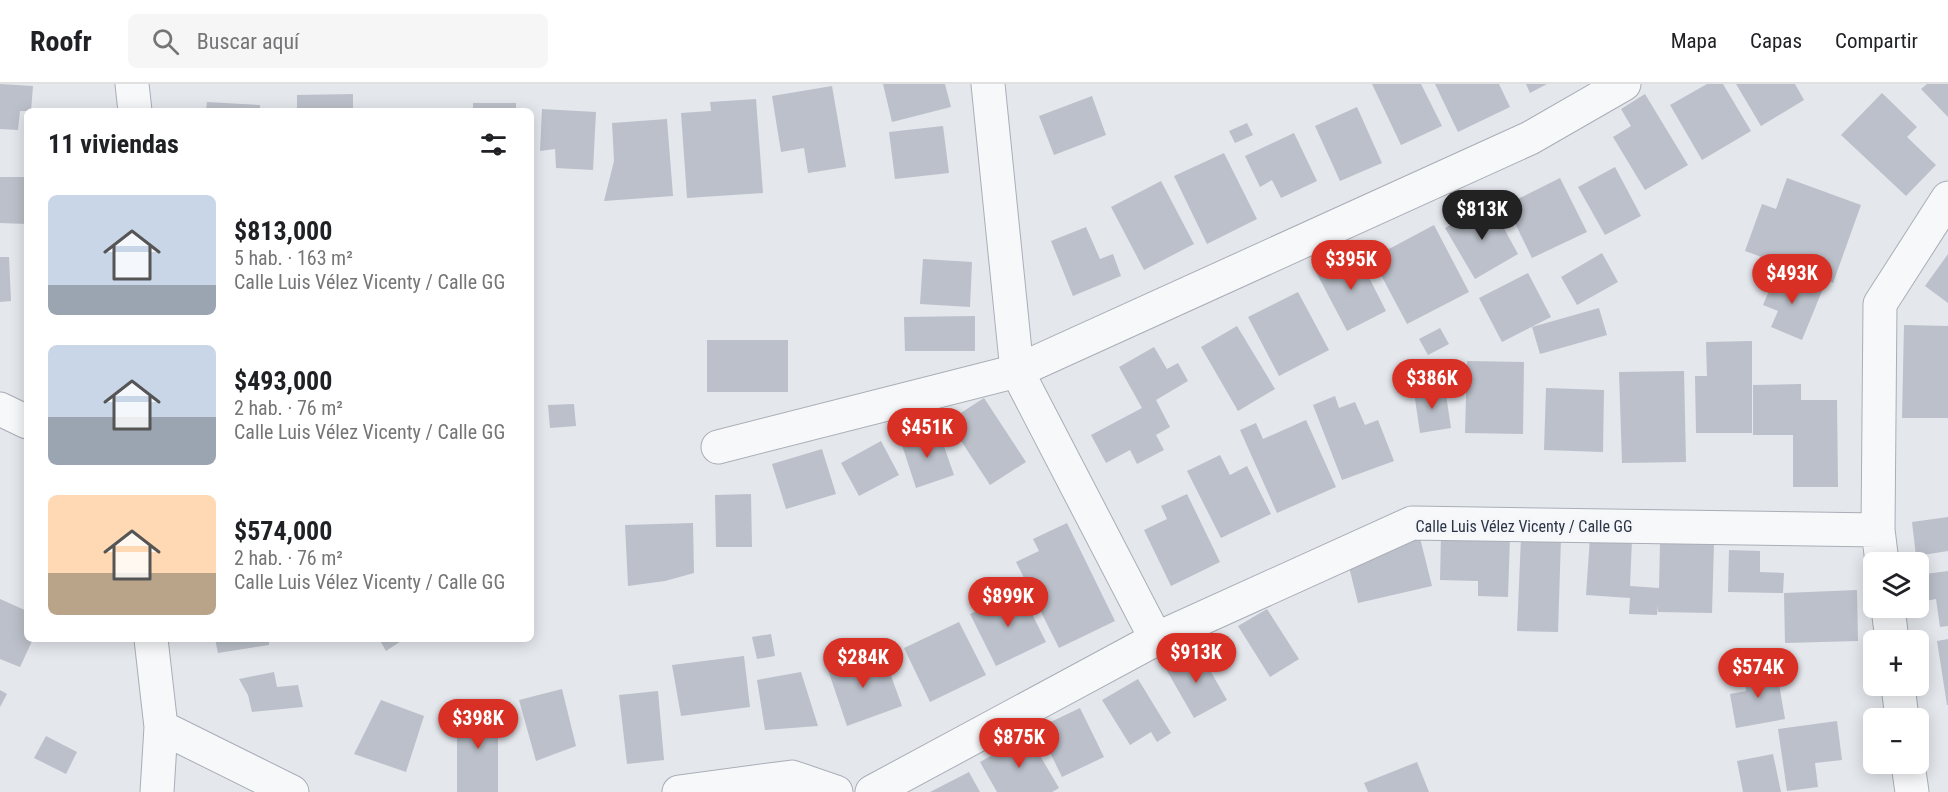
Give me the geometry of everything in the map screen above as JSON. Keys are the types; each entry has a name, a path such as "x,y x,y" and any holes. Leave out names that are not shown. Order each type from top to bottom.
{"street":[{"path":"132,84 135,108"},
{"path":"988,84 1017,371 1156,639"},
{"path":"718,447 1017,371 1530,138 1624,84"},
{"path":"1881,552 1878,530 1880,304 1948,198"},
{"path":"0,409 24,421"},
{"name":"Calle Luis Vélez Vicenty / Calle GG","path":"872,792 1156,639 1412,523 1878,530"},
{"path":"151,642 161,727 158,792"},
{"path":"161,727 292,792"},
{"path":"1909,774 1912,792"},
{"path":"679,792 792,777 836,792"}],"building":[{"path":"0,84 33,86 31,108 24,108 24,111 20,111 18,130 0,129"},
{"path":"883,84 945,84 951,107 892,122"},
{"path":"1372,84 1421,84 1442,126 1401,145"},
{"path":"1435,84 1499,84 1510,107 1458,132"},
{"path":"1526,84 1547,84 1530,93"},
{"path":"1707,84 1723,84 1751,131 1702,160 1670,105"},
{"path":"1736,84 1795,84 1804,100 1761,126"},
{"path":"1927,84 1948,84 1948,117 1921,89"},
{"path":"832,86 846,167 808,173 804,148 781,152 772,96"},
{"path":"1882,93 1917,127 1907,137 1936,165 1906,196 1841,135"},
{"path":"353,94 353,108 297,108 297,95"},
{"path":"1645,94 1688,165 1645,190 1613,137 1631,126 1621,109"},
{"path":"1092,96 1106,135 1054,155 1039,116"},
{"path":"756,99 763,193 687,198 681,113 711,111 710,102"},
{"path":"207,102 260,105 260,108 206,108"},
{"path":"473,103 516,103 516,108 473,108"},
{"path":"1357,107 1382,163 1340,181 1315,126"},
{"path":"542,109 596,112 593,170 556,168 555,149 540,151"},
{"path":"667,119 673,196 604,201 614,161 612,123"},
{"path":"1247,123 1253,135 1235,143 1229,131"},
{"path":"943,126 949,173 895,179 889,132"},
{"path":"1294,133 1317,181 1281,198 1272,180 1260,187 1245,156"},
{"path":"1224,153 1257,219 1207,244 1174,176"},
{"path":"1615,167 1641,216 1605,235 1578,187"},
{"path":"0,177 24,177 24,224 0,223"},
{"path":"1560,178 1587,232 1532,258 1506,205"},
{"path":"1787,178 1861,205 1833,283 1745,251 1762,204 1776,209"},
{"path":"1161,181 1194,244 1144,270 1111,207"},
{"path":"1490,203 1518,254 1475,279 1445,228"},
{"path":"1434,225 1469,292 1407,324 1372,258"},
{"path":"1086,227 1100,259 1113,254 1121,276 1073,296 1051,241"},
{"path":"1356,252 1386,311 1347,331 1316,272"},
{"path":"1602,253 1618,282 1577,305 1561,277"},
{"path":"1948,254 1948,303 1925,286"},
{"path":"0,257 9,257 11,301 0,302"},
{"path":"923,259 972,262 970,307 920,304"},
{"path":"1777,272 1822,291 1802,340 1771,327 1778,311 1763,305"},
{"path":"1528,273 1551,317 1502,342 1479,298"},
{"path":"1298,292 1329,350 1279,376 1248,317"},
{"path":"1599,308 1607,335 1540,354 1532,327"},
{"path":"975,316 975,351 905,351 904,317"},
{"path":"1904,325 1948,326 1948,418 1902,418"},
{"path":"1237,326 1275,389 1238,411 1201,347"},
{"path":"1440,328 1449,344 1428,355 1419,339"},
{"path":"707,340 788,340 788,392 707,392"},
{"path":"1752,341 1752,433 1696,433 1695,376 1707,376 1706,342"},
{"path":"1154,347 1167,369 1178,363 1188,381 1156,400 1170,427 1156,435 1164,450 1137,464 1130,450 1106,463 1091,435 1142,408 1119,367"},
{"path":"1467,361 1524,362 1523,434 1465,433"},
{"path":"1684,371 1686,462 1622,463 1619,372"},
{"path":"1801,384 1801,400 1837,400 1838,487 1793,487 1793,435 1753,435 1753,385"},
{"path":"1445,388 1451,428 1420,433 1414,392"},
{"path":"1546,388 1604,390 1603,452 1544,450"},
{"path":"1335,396 1339,408 1355,402 1365,425 1378,420 1394,461 1342,480 1313,405"},
{"path":"984,398 1026,462 990,485 948,421"},
{"path":"574,404 576,426 550,428 548,405"},
{"path":"1306,420 1336,487 1277,513 1240,430 1256,423 1263,439"},
{"path":"938,429 954,475 916,488 901,442"},
{"path":"881,441 899,475 859,496 841,463"},
{"path":"822,449 836,494 786,509 772,464"},
{"path":"1220,455 1230,475 1247,466 1271,514 1221,538 1187,471"},
{"path":"751,494 752,547 716,547 715,495"},
{"path":"1187,494 1220,562 1171,586 1144,530 1167,519 1161,506"},
{"path":"1948,517 1948,551 1929,554 1929,552 1916,552 1912,522"},
{"path":"693,523 694,573 665,581 628,586 625,525"},
{"path":"1067,523 1115,621 1059,648 1016,562 1039,551 1033,539"},
{"path":"1441,535 1510,537 1508,597 1478,596 1478,581 1440,580"},
{"path":"1521,537 1561,538 1558,632 1517,631"},
{"path":"1590,537 1632,539 1630,586 1659,588 1660,542 1714,543 1712,613 1658,612 1658,605 1657,615 1629,614 1630,598 1586,595"},
{"path":"1420,538 1432,586 1358,603 1346,555"},
{"path":"1729,550 1760,551 1760,572 1784,573 1783,593 1728,592"},
{"path":"1948,571 1948,626 1940,627 1936,599 1929,600 1929,574"},
{"path":"1020,590 1046,642 996,666 970,614"},
{"path":"1857,590 1858,641 1785,643 1784,593"},
{"path":"0,599 24,610 24,642 32,642 20,667 0,659"},
{"path":"1267,609 1299,659 1270,677 1238,626"},
{"path":"959,622 986,675 930,702 904,648"},
{"path":"771,634 775,656 757,659 752,637"},
{"path":"1948,639 1948,705 1947,705 1937,641"},
{"path":"216,642 269,642 269,645 218,653"},
{"path":"381,642 400,642 386,651"},
{"path":"1199,651 1227,700 1194,718 1166,669"},
{"path":"866,654 871,667 886,662 902,706 847,726 827,667"},
{"path":"744,656 750,707 681,716 672,665"},
{"path":"1776,667 1785,719 1736,728 1730,694 1746,691 1743,673"},
{"path":"274,672 277,687 298,685 303,707 252,712 248,695 239,679"},
{"path":"801,672 818,726 765,730 757,680"},
{"path":"1138,679 1171,733 1157,742 1151,732 1130,745 1102,700"},
{"path":"562,689 576,746 536,761 519,700"},
{"path":"0,690 7,694 0,707"},
{"path":"658,691 664,760 627,764 619,695"},
{"path":"381,700 424,716 406,772 354,754"},
{"path":"498,706 498,792 457,792 457,710"},
{"path":"1080,708 1104,757 1062,777 1038,728"},
{"path":"1837,721 1842,760 1815,763 1818,787 1787,791 1778,729"},
{"path":"1028,735 1059,788 1052,792 997,792 980,762"},
{"path":"46,736 77,752 66,774 34,758"},
{"path":"1773,754 1781,792 1743,792 1737,761"},
{"path":"1417,762 1429,792 1368,792 1364,783"},
{"path":"969,772 980,792 930,792"}]}
